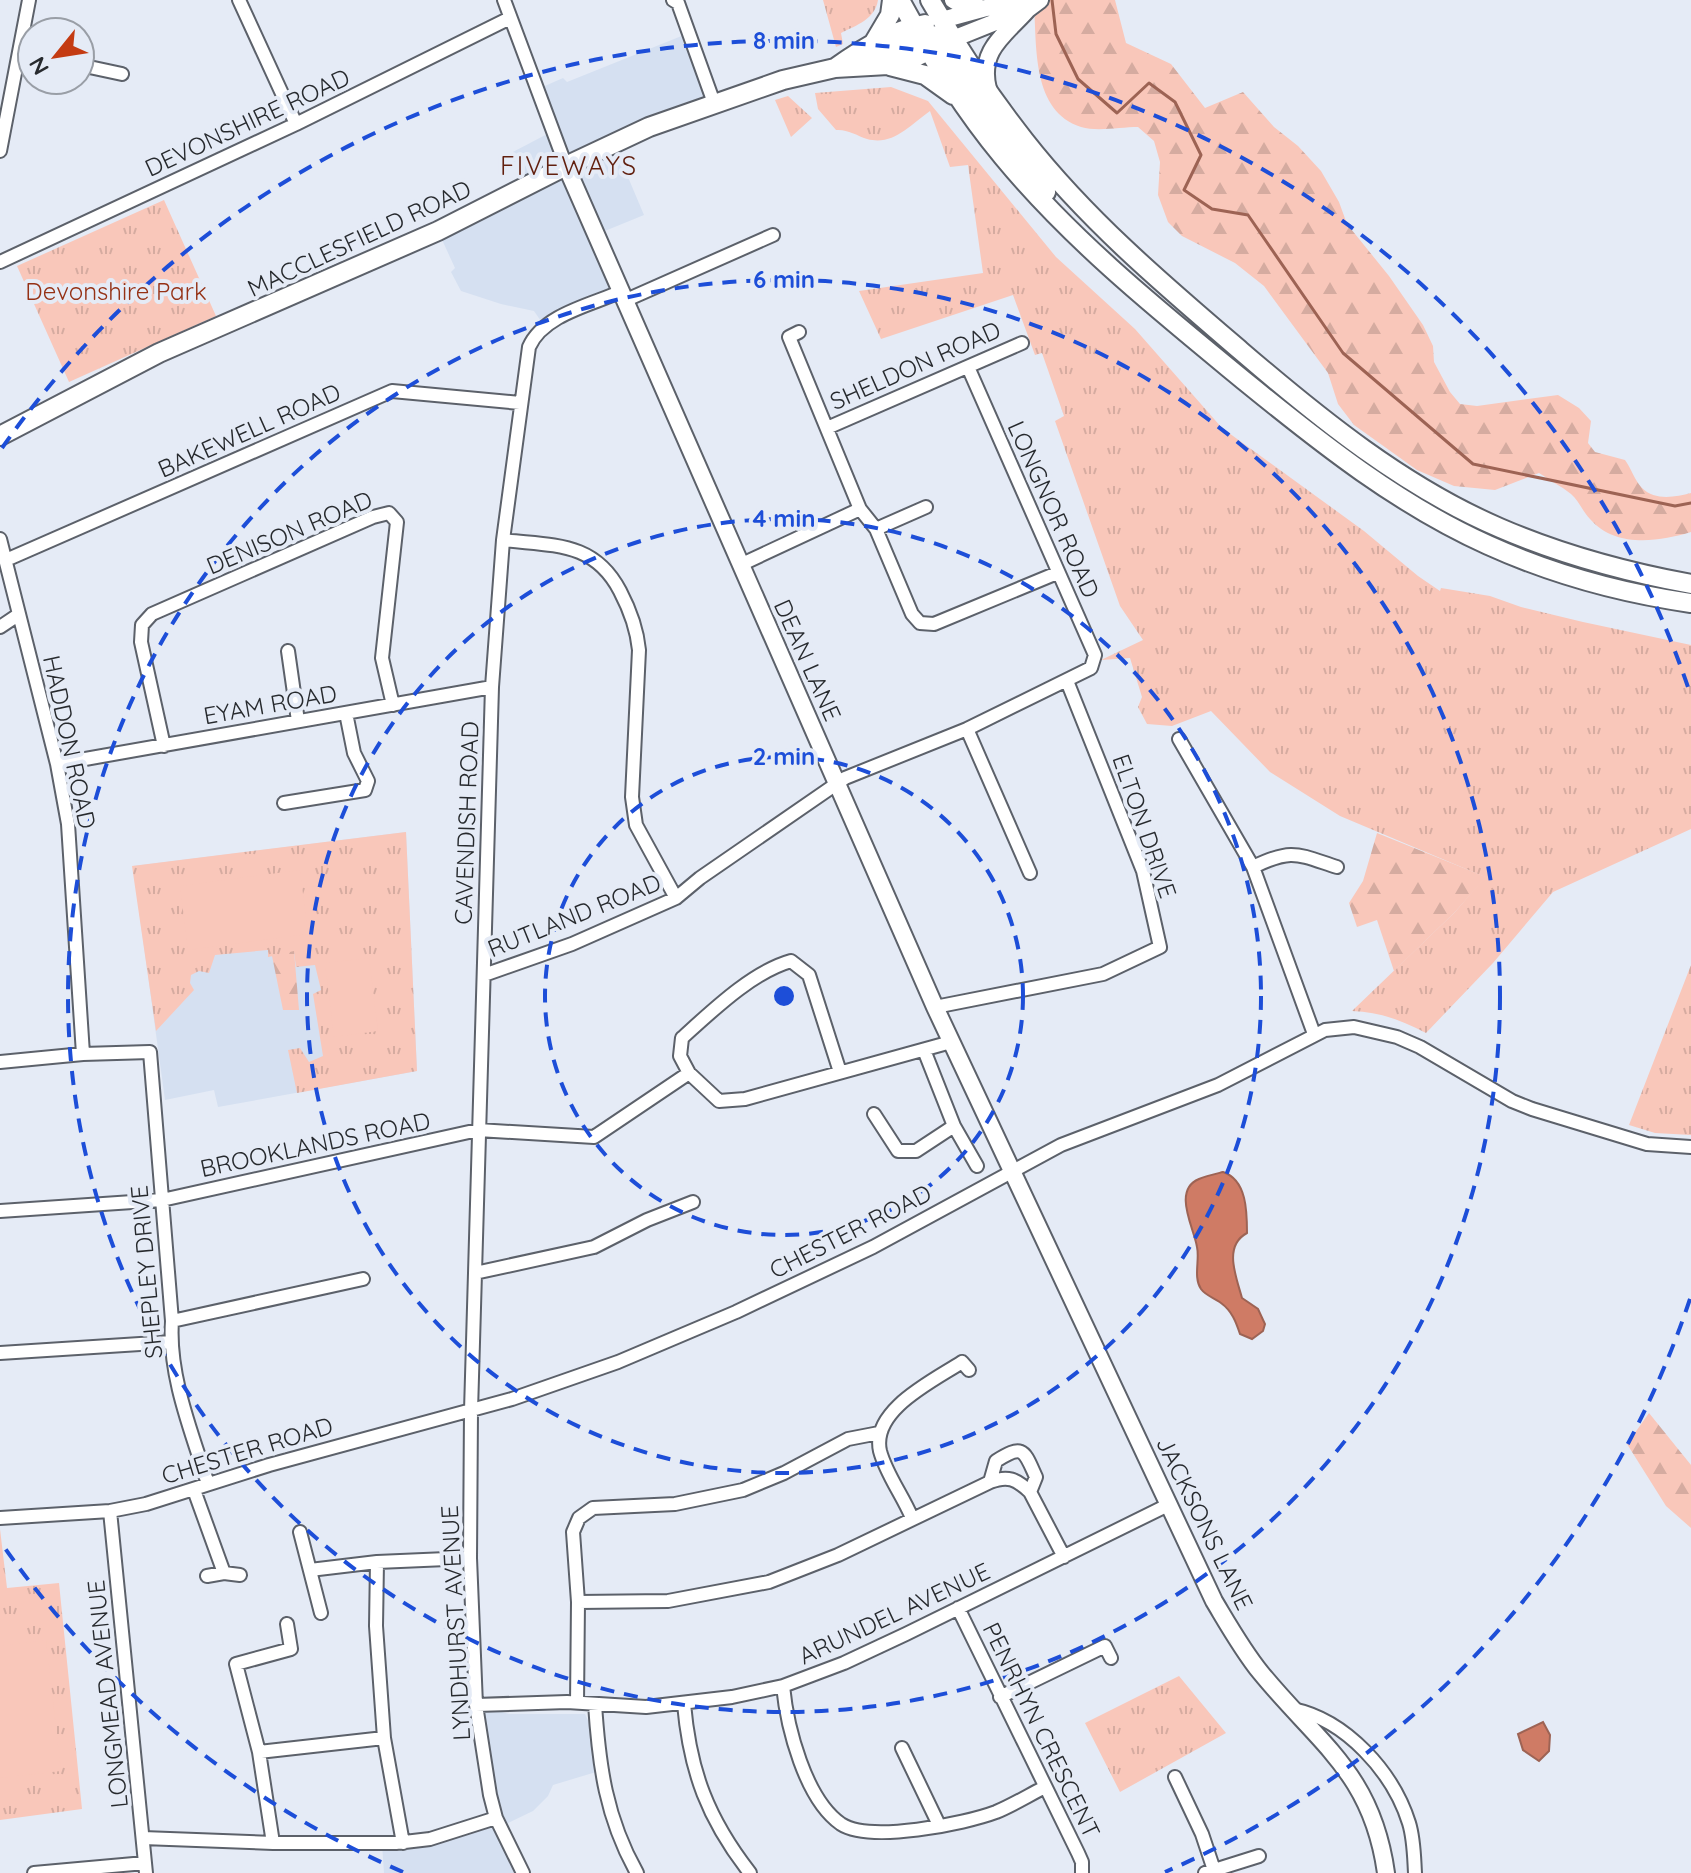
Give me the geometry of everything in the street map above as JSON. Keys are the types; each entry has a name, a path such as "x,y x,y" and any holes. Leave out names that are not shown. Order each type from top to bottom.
{"highway":[{"path":"872,45 890,15 892,0"},
{"path":"900,0 988,89 1025,141 1109,233 1265,372 1356,442 1430,491 1499,527 1605,564 1691,584"},
{"path":"916,0 964,80 1025,159 1067,225"},
{"path":"930,0 935,34 965,105 1002,156 1067,225 1140,294 1300,425 1396,495 1487,545 1600,585 1691,603"},
{"name":"MACCLESFIELD ROAD","path":"839,65 872,45 935,34"},
{"name":"MACCLESFIELD ROAD","path":"0,436 159,353 425,237 649,127 783,80 839,65 888,65 935,34"},
{"path":"839,65 935,34"},
{"path":"888,65 932,79 965,105"}],"main road":[{"path":"953,0 973,9 986,8"},
{"name":"MACCLESFIELD ROAD","path":"935,34 1034,4"},
{"name":"MACCLESFIELD ROAD","path":"935,34 986,8 1034,4"},
{"path":"988,89 985,65 990,49 1034,4"},
{"name":"DEAN LANE","path":"566,166 836,784 1011,1171"},
{"name":"JACKSONS LANE","path":"1011,1171 1214,1601 1238,1642 1262,1674 1343,1764 1361,1792 1373,1819 1386,1873"}],"street":[{"path":"239,0 296,124"},
{"path":"504,0 566,166"},
{"path":"673,0 678,3 714,103"},
{"name":"DEVONSHIRE ROAD","path":"0,262 296,124 510,18"},
{"path":"96,68 122,74"},
{"path":"0,151 16,91"},
{"path":"622,297 773,235"},
{"name":"CAVENDISH ROAD","path":"471,1411 492,687 503,540 526,358 537,333 554,320 622,297"},
{"path":"799,332 789,337 860,509 876,529 912,614 920,623 934,624 1057,573"},
{"name":"SHELDON ROAD","path":"827,428 1022,343"},
{"name":"LONGNOR ROAD","path":"968,367 1095,655 1091,668"},
{"name":"BAKEWELL ROAD","path":"6,560 392,391 520,403"},
{"path":"876,529 926,507"},
{"path":"740,565 860,509"},
{"name":"DENISON ROAD","path":"164,746 141,642 142,625 152,614 373,517 389,513 397,522 382,658 393,705"},
{"name":"HADDON ROAD","path":"0,539 57,764 68,824 83,1054"},
{"path":"503,540 573,549 590,556 611,575 624,599 637,633 639,650 632,797 636,825 676,898"},
{"path":"0,627 18,615"},
{"path":"288,651 298,721"},
{"name":"RUTLAND ROAD","path":"484,975 572,944 676,898 836,784 967,729 1091,668"},
{"name":"ELTON DRIVE","path":"935,1007 1103,974 1160,947 1143,871 1067,681"},
{"name":"EYAM ROAD","path":"57,764 492,687"},
{"path":"284,803 365,790 368,781 354,753 346,713"},
{"path":"967,729 1030,873"},
{"path":"1179,739 1253,867 1314,1034"},
{"path":"1253,867 1286,853 1337,867"},
{"path":"840,1072 809,975 791,961 764,972 682,1038 680,1056 689,1073 719,1101 745,1099 951,1042"},
{"name":"CHESTER ROAD","path":"0,1518 110,1511 194,1490 348,1442 471,1411 618,1362 736,1312 873,1247 1061,1145 1218,1085 1314,1034 1335,1028 1376,1031 1420,1047 1512,1101 1532,1109 1647,1144 1691,1147"},
{"path":"924,1050 954,1126 977,1166"},
{"name":"SHEPLEY DRIVE","path":"83,1054 150,1052 172,1321 171,1342 183,1400 208,1484"},
{"path":"0,1062 83,1054"},
{"name":"BROOKLANDS ROAD","path":"0,1211 162,1200 478,1130 594,1137 689,1073"},
{"path":"874,1114 898,1151 916,1151 954,1126"},
{"path":"475,1273 594,1247 647,1220 693,1202"},
{"path":"172,1321 363,1279"},
{"path":"0,1353 171,1342"},
{"path":"912,1518 880,1450 882,1423 894,1409 963,1361"},
{"name":"LYNDHURST AVENUE","path":"471,1411 470,1558 476,1705 496,1818 523,1873"},
{"path":"577,1703 578,1602 573,1532 579,1518 593,1508 675,1504 743,1490 784,1473 848,1439 879,1433"},
{"path":"990,1482 996,1461 1015,1450 1022,1451 1036,1477 1030,1492"},
{"path":"578,1602 668,1601 769,1582 838,1555 1003,1477 1018,1480 1030,1492 1064,1557"},
{"path":"194,1490 224,1573"},
{"name":"ARUNDEL AVENUE","path":"476,1705 577,1703 646,1707 684,1704 783,1686 844,1663 1170,1504"},
{"name":"LONGMEAD AVENUE","path":"110,1511 146,1868"},
{"path":"300,1532 321,1613"},
{"path":"310,1570 377,1562 470,1558"},
{"path":"377,1562 376,1626 384,1738 403,1843"},
{"path":"207,1576 224,1573 240,1575"},
{"name":"PENRHYN CRESCENT","path":"958,1608 1078,1853 1082,1873"},
{"path":"273,1843 259,1752 236,1664 292,1655 287,1624"},
{"path":"1000,1697 1105,1646 1111,1658"},
{"path":"783,1686 786,1714 808,1777 826,1810 841,1824 855,1830 884,1833 971,1820 995,1812 1045,1787"},
{"path":"595,1704 598,1762 604,1790 626,1854 637,1873"},
{"path":"684,1704 688,1745 704,1797 718,1829 750,1873"},
{"path":"1293,1709 1315,1714 1334,1725 1376,1763 1403,1807 1410,1826 1415,1873"},
{"path":"259,1752 384,1738"},
{"path":"902,1748 939,1825"},
{"path":"1175,1777 1202,1834 1209,1872 1259,1856"},
{"path":"143,1838 273,1843 403,1843 430,1839 496,1818"},
{"path":"34,1873 146,1868"}],"shaded area":[{"path":"689,33 714,103 614,144 644,215 595,235 620,292 545,327 534,311 461,291 451,272 455,268 438,231 524,187 509,154 553,131 538,89 563,78 567,82"},
{"path":"406,832 417,1071 218,1107 214,1090 165,1100 133,866"},
{"path":"1223,1172 1237,1182 1246,1207 1247,1233 1235,1246 1233,1262 1242,1298 1258,1309 1265,1324 1263,1331 1252,1339 1240,1334 1228,1310 1203,1291 1197,1279 1198,1252 1187,1210 1187,1192 1191,1184 1199,1179"},
{"path":"476,1705 509,1714 585,1714 591,1727 596,1772 553,1785 548,1796 533,1811 500,1827 523,1873 384,1873 382,1844 496,1818"},
{"path":"1543,1722 1550,1735 1549,1751 1539,1761 1523,1750 1518,1734"}],"green space":[{"path":"823,0 878,0 869,17 841,33 843,44 836,47"},
{"path":"1046,0 1115,0 1126,43 1171,64 1205,108 1243,92 1274,127 1298,146 1321,171 1339,202 1347,224 1423,325 1433,346 1434,362 1460,404 1477,406 1558,395 1579,408 1591,421 1588,443 1595,452 1625,460 1647,492 1665,497 1691,493 1691,532 1651,540 1612,535 1590,519 1571,494 1539,473 1495,490 1454,486 1417,470 1354,425 1338,404 1328,373 1264,286 1235,263 1182,236 1168,222 1158,195 1160,162 1154,141 1138,127 1081,127 1065,119 1053,107 1045,93 1037,59 1034,6"},
{"path":"891,87 928,101 1056,257 1135,329 1222,428 1364,531 1418,576 1440,591 1441,588 1490,596 1521,607 1691,645 1691,829 1553,892 1493,963 1426,1033 1390,1018 1352,1011 1455,912 1485,877 1340,816 1270,772 1211,711 1172,726 1147,724 1138,707 1142,697 1130,658 1101,660 1143,640 1120,606 1055,421 1064,416 1042,353 1035,355 1013,295 881,339 859,291 983,273 968,165 950,167 930,111 893,137 876,140 836,130 818,109 815,93"},
{"path":"788,96 812,118 791,137 775,100"},
{"name":"Devonshire Park","path":"164,200 216,316 69,382 17,266"},
{"path":"406,832 417,1071 297,1093 288,1050 300,1048 309,1062 323,1056 313,994 321,990 315,965 296,967 294,952 268,957 268,950 215,955 209,973 199,971 191,975 190,983 194,990 156,1031 132,866"},
{"path":"1377,833 1486,877 1394,971 1377,920 1357,927 1349,903 1363,881"},
{"path":"300,870 308,934 188,950 180,886"},
{"path":"294,951 299,1010 283,1010 272,956"},
{"path":"369,958 378,1031 334,1037 325,963"},
{"path":"1691,965 1691,1135 1655,1133 1629,1125"},
{"path":"1649,1413 1691,1465 1691,1528 1666,1506 1627,1444"},
{"path":"0,1529 7,1588 59,1583 82,1809 0,1820"},
{"path":"46,1640 61,1771 0,1778 0,1646"},
{"path":"1179,1676 1226,1733 1120,1792 1085,1723"}],"waterway":[{"path":"1052,0 1056,34 1078,79 1117,113 1149,83 1175,102 1201,155 1184,190 1212,209 1248,215 1343,353 1473,464 1675,506 1691,503"}],"district":[{"name":"FIVEWAYS","path":"569,165"}]}
